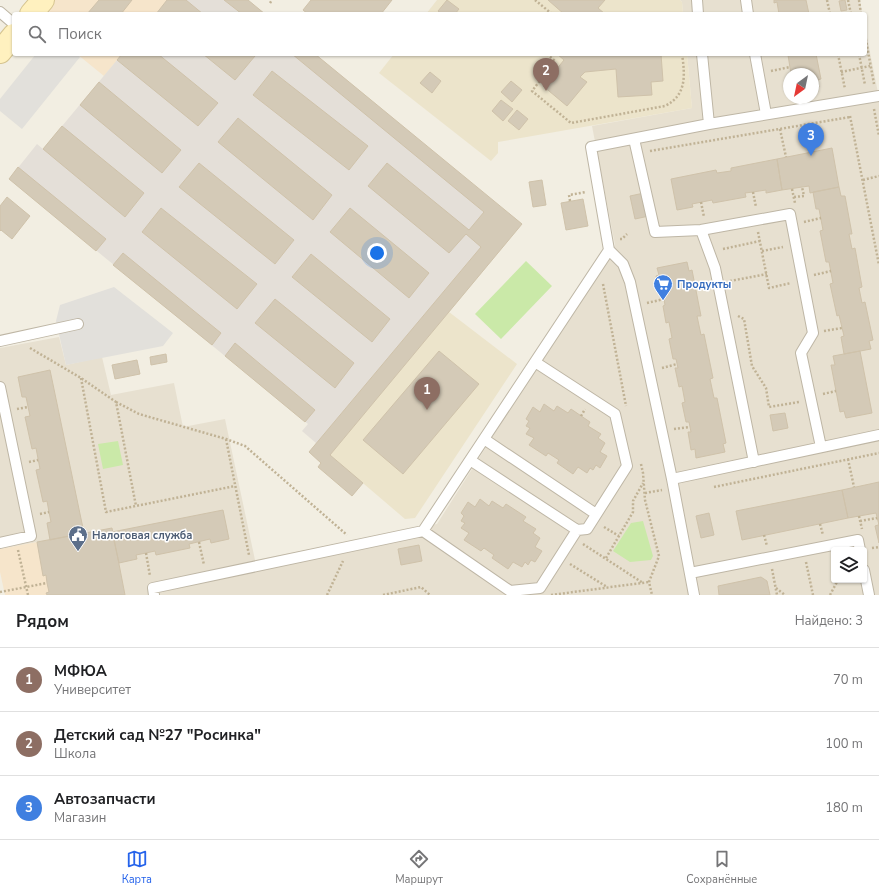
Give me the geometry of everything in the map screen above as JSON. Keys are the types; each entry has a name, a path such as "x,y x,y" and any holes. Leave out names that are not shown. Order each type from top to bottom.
{"main road":[{"path":"34,12 43,0"},
{"path":"0,52 12,37"}],"lane":[{"path":"697,0 698,12"},
{"path":"746,0 748,12"},
{"path":"0,12 12,22"},
{"path":"702,56 709,124"},
{"path":"755,56 766,114"},
{"path":"694,595 672,479 627,271 623,264 609,250 591,147 709,124 874,97"},
{"path":"634,139 655,232 701,230 790,214 813,333 801,353 820,448"},
{"path":"701,230 715,268 754,462"},
{"path":"154,595 153,588 423,531 609,250"},
{"path":"0,341 78,324"},
{"path":"423,531 510,591 540,588 575,533 587,529 627,466 615,414 535,362"},
{"path":"0,387 31,536 0,543"},
{"path":"672,479 879,435"},
{"path":"484,439 594,517"},
{"path":"470,460 575,533"},
{"path":"690,573 858,540 859,547"},
{"path":"867,583 869,595"}],"path":[{"path":"535,0 550,12"},
{"path":"827,0 830,12"},
{"path":"848,0 851,12"},
{"path":"859,0 861,12"},
{"path":"867,47 879,136"},
{"path":"549,56 555,61 532,91 571,123 665,106 671,103 677,97 684,80 682,56"},
{"path":"838,56 879,265"},
{"path":"859,56 862,68 874,97"},
{"path":"841,72 870,66"},
{"path":"758,74 790,67"},
{"path":"638,153 850,117"},
{"path":"780,129 786,157"},
{"path":"863,180 879,176"},
{"path":"794,197 804,196 802,187"},
{"path":"570,202 569,195 588,192"},
{"path":"792,224 821,218"},
{"path":"756,220 769,288 831,271"},
{"path":"724,255 723,249 760,241"},
{"path":"762,251 796,244"},
{"path":"729,281 767,274"},
{"path":"728,275 731,288"},
{"path":"635,306 664,299"},
{"path":"735,314 744,319 752,366 766,388 770,407 811,400"},
{"path":"813,333 842,328"},
{"path":"12,338 81,378 116,402 139,414 246,446 349,537 342,539"},
{"path":"81,378 106,512 235,486"},
{"path":"116,402 136,506"},
{"path":"226,440 249,560"},
{"path":"714,487 879,453"},
{"path":"848,459 854,487"},
{"path":"606,558 633,512 633,501 644,482"},
{"path":"594,517 619,536"},
{"path":"860,521 877,518"},
{"path":"575,533 606,558 643,583"},
{"path":"16,539 28,595"},
{"path":"199,542 205,570"},
{"path":"327,595 350,547"},
{"path":"803,550 813,595"},
{"path":"146,553 151,581"},
{"path":"559,557 607,587"},
{"path":"769,557 777,595"},
{"path":"548,595 650,582 651,595"},
{"path":"0,592 47,583"},
{"path":"830,595 836,583"},
{"path":"384,595 421,587 430,595"},
{"path":"776,588 785,595"},
{"path":"586,590 587,595"}],"shaded area":[{"path":"55,0 167,0 158,12 46,12"},
{"path":"167,0 248,0 263,12 158,12"},
{"path":"437,0 680,0 682,2 683,12 428,12"},
{"path":"680,0 860,0 862,12 683,12 682,2"},
{"path":"867,37 879,98 879,595 125,595 112,528 0,549 0,348 59,337 66,365 102,357 111,395 174,383 183,427 225,419 255,560 437,524 615,245 592,126 692,108 687,56 867,56"},
{"path":"34,56 80,57 22,129 0,111 0,99"},
{"path":"79,56 120,56 104,76"},
{"path":"120,56 317,56 522,224 330,455 363,483 352,496 309,452 316,443 302,431 308,424 9,179 37,144 43,149"},
{"path":"392,56 687,56 692,108 498,142 498,153 491,161 379,73"},
{"path":"114,287 173,333 163,346 66,365 56,321 60,305"},
{"path":"449,312 517,364 415,518 405,519 330,455"},
{"name":"Налоговая служба","path":"112,528 125,595 5,595 0,572 0,549"}],"green space":[{"path":"526,261 552,286 501,339 475,314"},
{"path":"118,441 123,465 103,469 98,444"},
{"path":"643,521 653,556 651,560 630,562 613,551 631,523"}],"building":[{"path":"99,0 132,0 123,12 89,12"},
{"path":"167,0 186,0 201,12 158,12"},
{"path":"224,0 248,0 263,12 239,12"},
{"path":"311,0 392,0 383,12 306,12 303,10"},
{"path":"447,0 459,9 457,12 438,11"},
{"path":"548,0 605,0 598,8 603,12 562,12"},
{"path":"774,0 806,0 809,12 779,12 777,2 774,3"},
{"path":"845,0 847,10 841,11 839,1"},
{"path":"120,56 160,56 218,103 198,126 117,60"},
{"path":"205,56 255,56 235,80"},
{"path":"294,56 317,56 522,224 330,455 363,483 352,496 318,467 321,463 309,452 481,247 466,234 449,253 368,186 387,163 469,230 484,212"},
{"path":"559,56 661,56 663,81 651,82 652,95 618,97 616,69 585,72 580,77 587,82 567,106 543,86 564,60"},
{"path":"788,56 816,56 819,68 790,68"},
{"path":"819,69 821,79 819,80"},
{"path":"272,71 368,146 349,170 253,95"},
{"path":"430,72 441,81 432,93 420,83"},
{"path":"511,81 522,90 512,102 501,92"},
{"path":"99,82 181,150 162,173 80,105"},
{"path":"501,100 513,109 503,121 492,111"},
{"path":"517,110 528,119 519,130 508,121"},
{"path":"238,118 332,195 313,220 218,142"},
{"path":"62,126 144,193 125,217 43,149"},
{"path":"832,148 839,187 810,193 809,186 782,190 777,159"},
{"path":"777,159 782,190 766,193 766,190 745,193 746,197 713,203 712,200 692,204 693,207 677,210 671,179 716,170 717,173 731,171 731,168"},
{"path":"199,163 294,240 275,264 179,187"},
{"path":"18,167 106,239 96,251 9,179"},
{"path":"542,180 546,205 533,207 529,182"},
{"path":"839,187 841,196 845,196 852,234 849,234 852,249 855,248 862,287 859,288 862,303 865,302 873,340 869,341 871,349 844,354 841,337 844,336 839,315 837,316 830,284 833,283 829,262 826,262 820,231 823,230 819,209 816,209 813,192"},
{"path":"644,193 649,216 635,219 630,196"},
{"path":"7,197 30,216 12,239 1,230 0,231 0,206"},
{"path":"583,199 588,226 566,230 561,203"},
{"path":"161,208 257,284 237,309 142,232"},
{"path":"350,208 429,273 409,298 330,232"},
{"path":"123,253 221,333 212,345 113,265"},
{"path":"311,254 390,319 372,342 292,277"},
{"path":"687,262 689,271 692,270 701,316 697,316 701,335 704,334 713,378 710,379 714,398 717,398 726,443 723,444 725,452 696,458 695,449 691,450 688,432 691,432 689,422 686,422 682,403 685,402 682,386 679,387 675,368 678,368 676,359 673,359 669,339 672,338 669,322 666,323 663,306 665,305 663,294 660,294 656,276 659,275 657,268"},
{"path":"275,299 354,363 335,388 255,323"},
{"path":"235,343 315,410 305,422 225,356"},
{"path":"439,351 479,384 403,474 363,440"},
{"path":"860,351 872,413 846,418 844,411 840,412 831,365 835,365 833,356"},
{"path":"166,354 167,362 151,365 150,357"},
{"path":"137,360 140,374 115,379 112,365"},
{"path":"50,370 84,533 50,540 47,523 51,522 47,501 43,502 36,470 40,469 36,448 32,449 25,417 30,416 26,397 22,397 18,377"},
{"path":"544,404 554,411 557,406 568,413 571,409 590,422 588,426 601,434 598,438 605,443 600,452 607,456 600,468 596,465 593,470 590,468 587,473 578,467 573,474 557,463 559,460 548,453 546,456 529,445 534,438 526,434 530,428 526,426 529,421 526,419 533,407 540,412"},
{"path":"785,413 788,428 773,431 770,415"},
{"path":"879,482 879,525 876,513 848,518 842,490"},
{"path":"842,490 848,518 742,540 736,511"},
{"path":"480,499 489,506 492,501 503,508 506,504 526,517 523,521 536,529 533,533 540,538 535,547 542,551 535,562 531,560 528,565 525,562 522,567 513,562 508,569 492,558 494,555 484,548 481,551 464,540 469,533 461,528 465,523 461,521 464,516 461,513 468,502 475,507"},
{"path":"223,510 229,539 211,543 210,539 189,544 190,548 156,555 155,551 136,555 137,559 119,563 112,532"},
{"path":"709,513 714,535 701,538 696,516"},
{"path":"879,525 879,543 875,526"},
{"name":"Налоговая служба","path":"112,528 125,595 47,595 46,593 49,592 46,575 43,576 37,542"},
{"path":"419,545 422,561 401,565 398,549"},
{"path":"761,577 767,581 770,595 719,595 718,586"}],"place":[{"name":"Детский сад №27 \"Росинка\"","path":"546,91"},
{"name":"Автозапчасти","path":"811,156"},
{"name":"Продукты","path":"663,301"},
{"name":"МФЮА","path":"427,410"},
{"name":"Налоговая служба","path":"78,552"}]}
